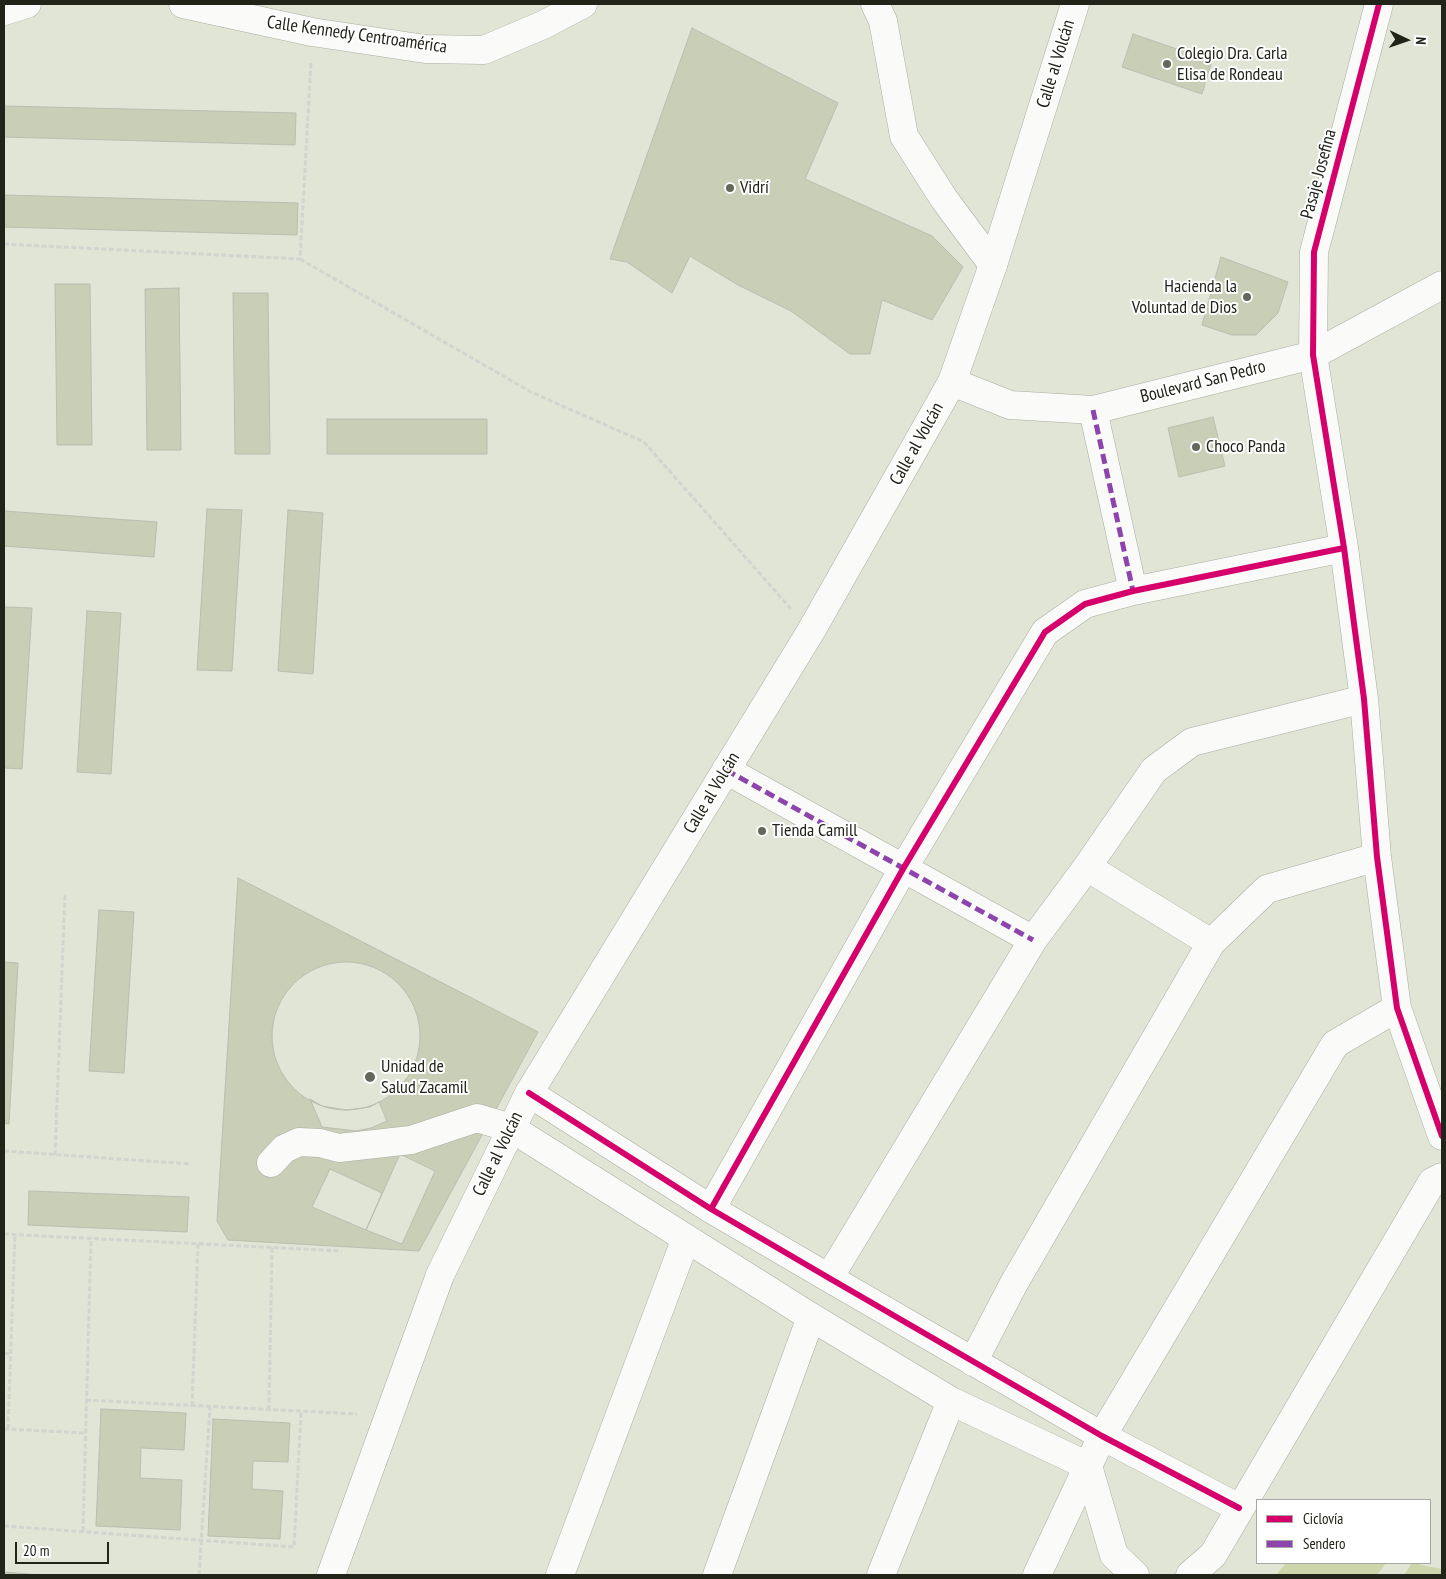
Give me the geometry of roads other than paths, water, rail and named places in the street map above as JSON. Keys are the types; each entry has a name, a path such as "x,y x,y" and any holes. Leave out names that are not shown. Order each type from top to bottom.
{"street":[{"path":"4,11 27,4"},
{"name":"Calle Kennedy Centroamérica","path":"183,4 312,32 424,48 484,50 543,25 583,4"},
{"path":"875,4 883,21 904,136 944,199 993,265"},
{"name":"Calle al Volcán","path":"331,1575 440,1275 529,1093 811,632 952,382 993,265 1075,4"},
{"name":"Pasaje Josefina","path":"1379,4 1314,252 1312,355 1344,548 1364,699 1377,857 1397,1008 1442,1136"},
{"name":"Boulevard San Pedro","path":"952,382 1010,405 1093,410 1312,355 1442,285"},
{"path":"1093,410 1133,591"},
{"path":"711,1209 903,869 1045,632 1086,604 1133,591 1344,548"},
{"path":"830,1278 1033,940 1087,867 1154,770 1192,742 1364,699"},
{"path":"726,770 1033,940"},
{"path":"973,1362 1013,1285 1211,943 1267,889 1377,857"},
{"path":"1087,867 1211,943"},
{"path":"1036,1575 1102,1436 1336,1044 1397,1008"},
{"path":"529,1093 711,1209 1102,1436 1239,1508"},
{"path":"271,1163 284,1149 299,1142 320,1143 339,1148 411,1140 477,1118 511,1128 811,1317 951,1402 1088,1466 1114,1555 1136,1575"},
{"path":"612,1191 634,1160"},
{"path":"1190,1575 1213,1554 1432,1182 1442,1177"},
{"path":"560,1575 686,1238"},
{"path":"717,1575 811,1317"},
{"path":"881,1575 951,1402"}],"place":[{"name":"Colegio Dra. Carla Elisa de Rondeau","path":"1167,64"},
{"name":"Vidrí","path":"730,188"},
{"name":"Hacienda la Voluntad de Dios","path":"1247,297"},
{"name":"Choco Panda","path":"1196,447"},
{"name":"Tienda Camill","path":"762,831"},
{"name":"Unidad de Salud Zacamil","path":"370,1077"}]}
